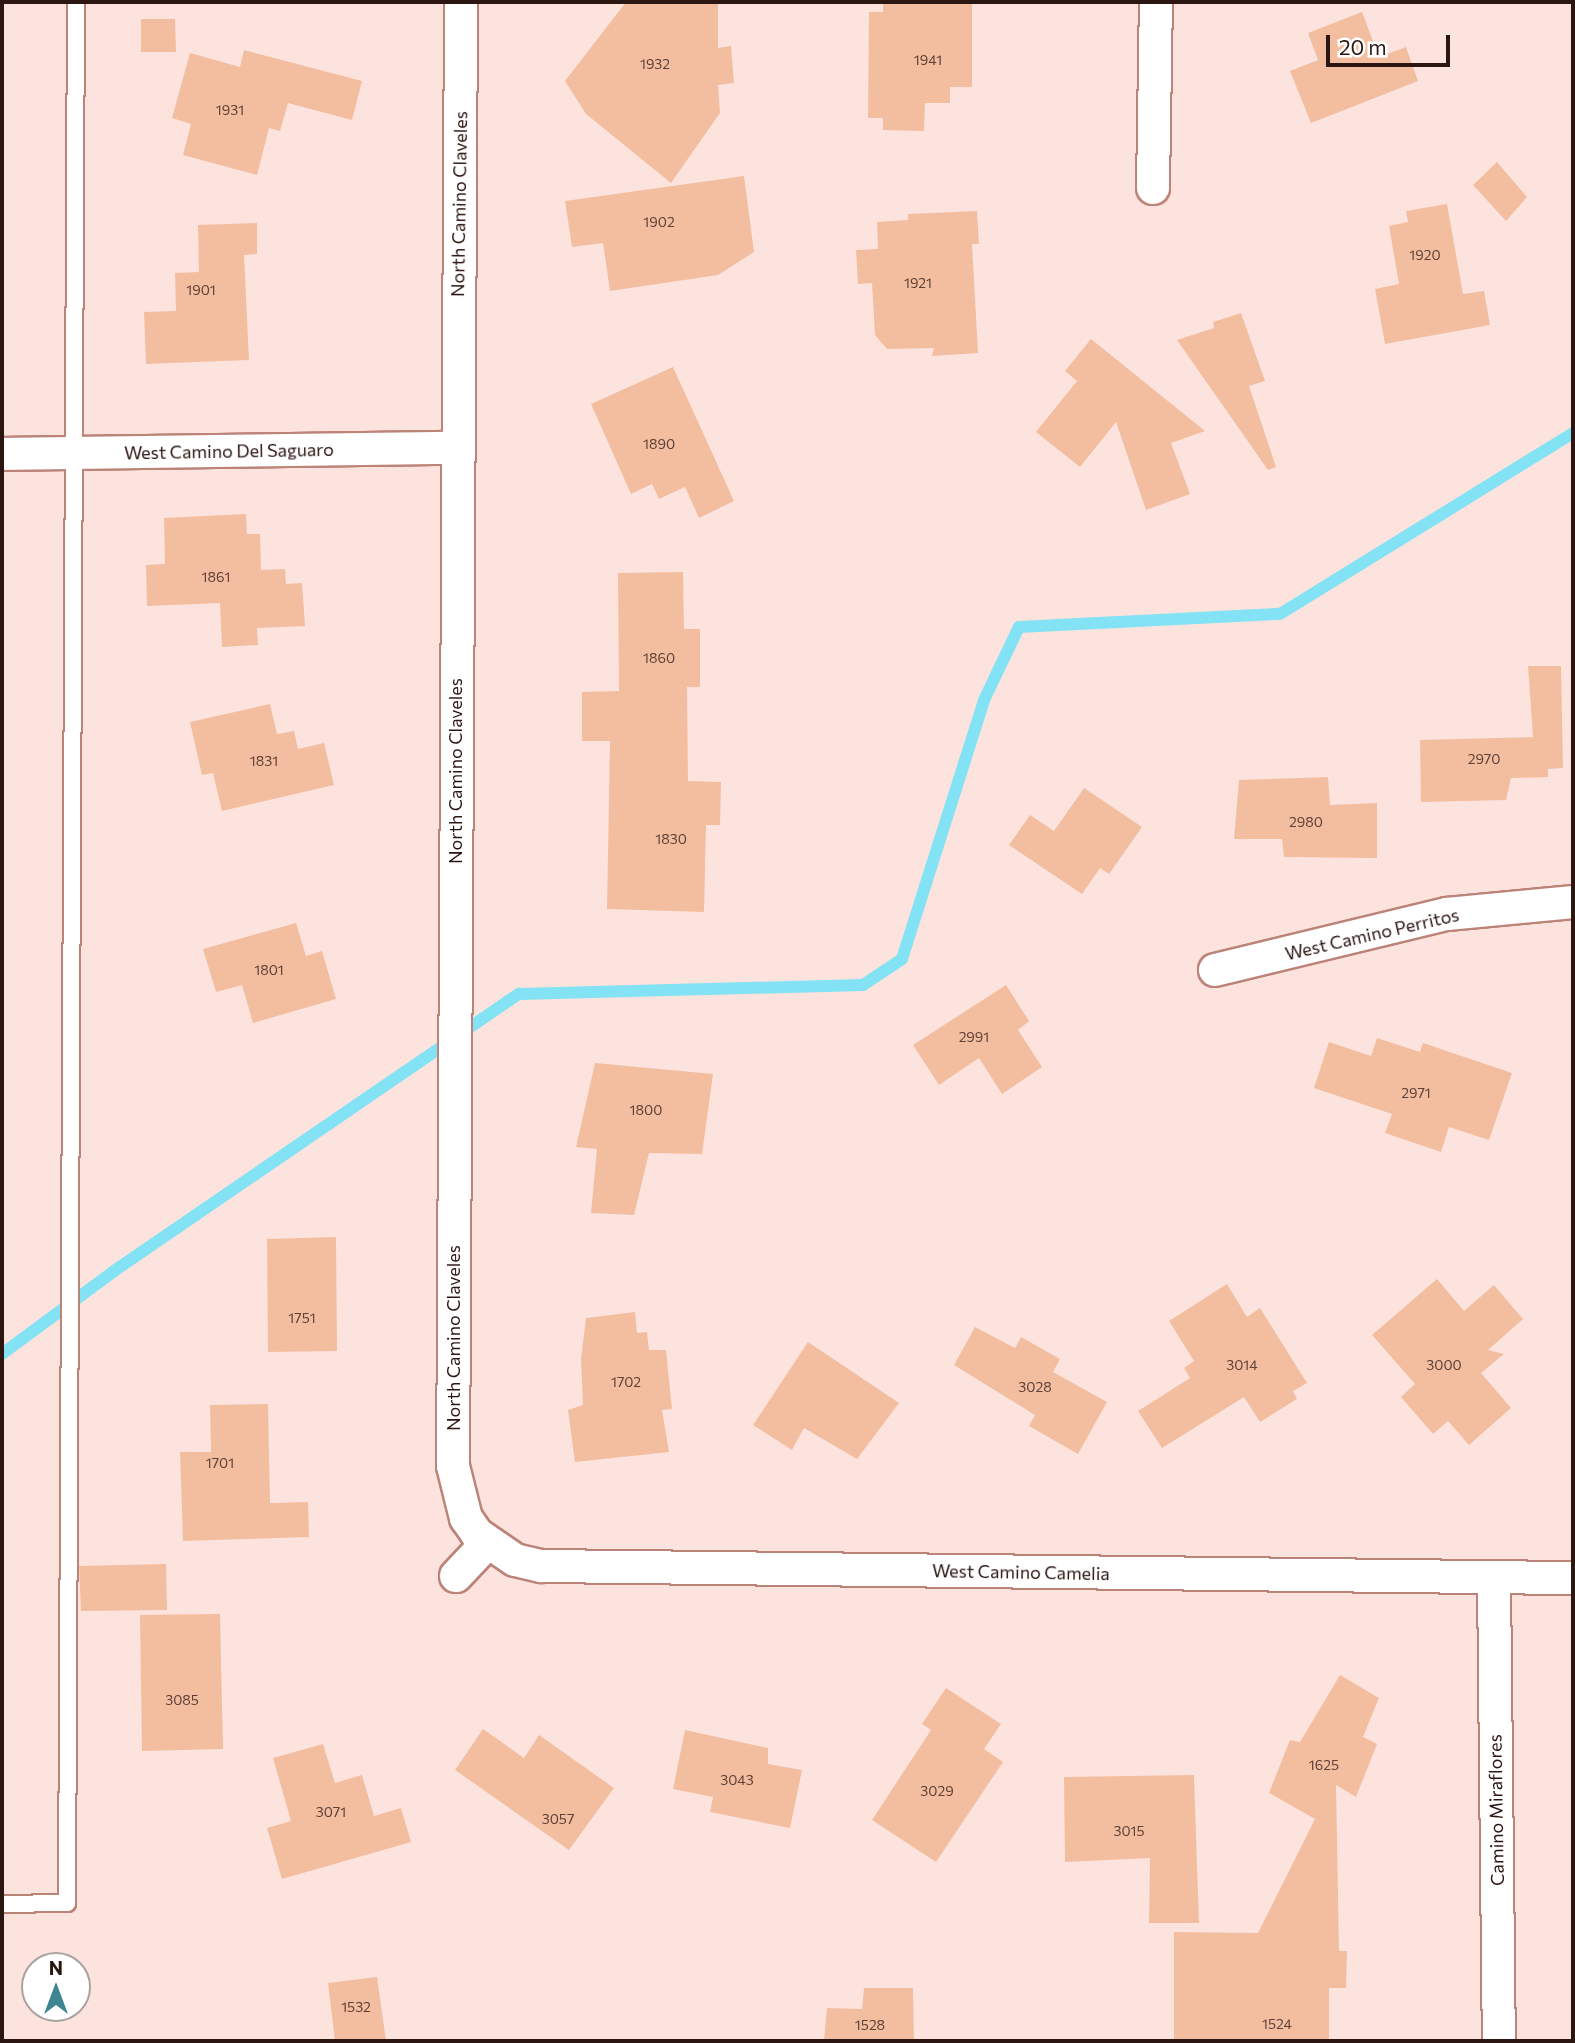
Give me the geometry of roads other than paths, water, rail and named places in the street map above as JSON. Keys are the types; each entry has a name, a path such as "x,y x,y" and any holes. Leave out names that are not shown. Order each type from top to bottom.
{"street":[{"name":"North Camino Claveles","path":"461,2 456,448 453,1466 466,1518 482,1539"},
{"path":"1153,188 1156,2"},
{"name":"West Camino Del Saguaro","path":"2,454 456,448"},
{"name":"West Camino Perritos","path":"1215,970 1447,915 1573,902"},
{"path":"456,1576 482,1539"},
{"name":"West Camino Camelia","path":"482,1539 515,1560 542,1566 1573,1578"},
{"name":"Camino Miraflores","path":"1494,1578 1499,2041"}],"lane":[{"path":"2,1903 67,1903 76,2"}],"waterway":[{"path":"2,1354 114,1271 519,994 863,985 902,959 984,700 1019,627 1280,614 1573,433"}]}
